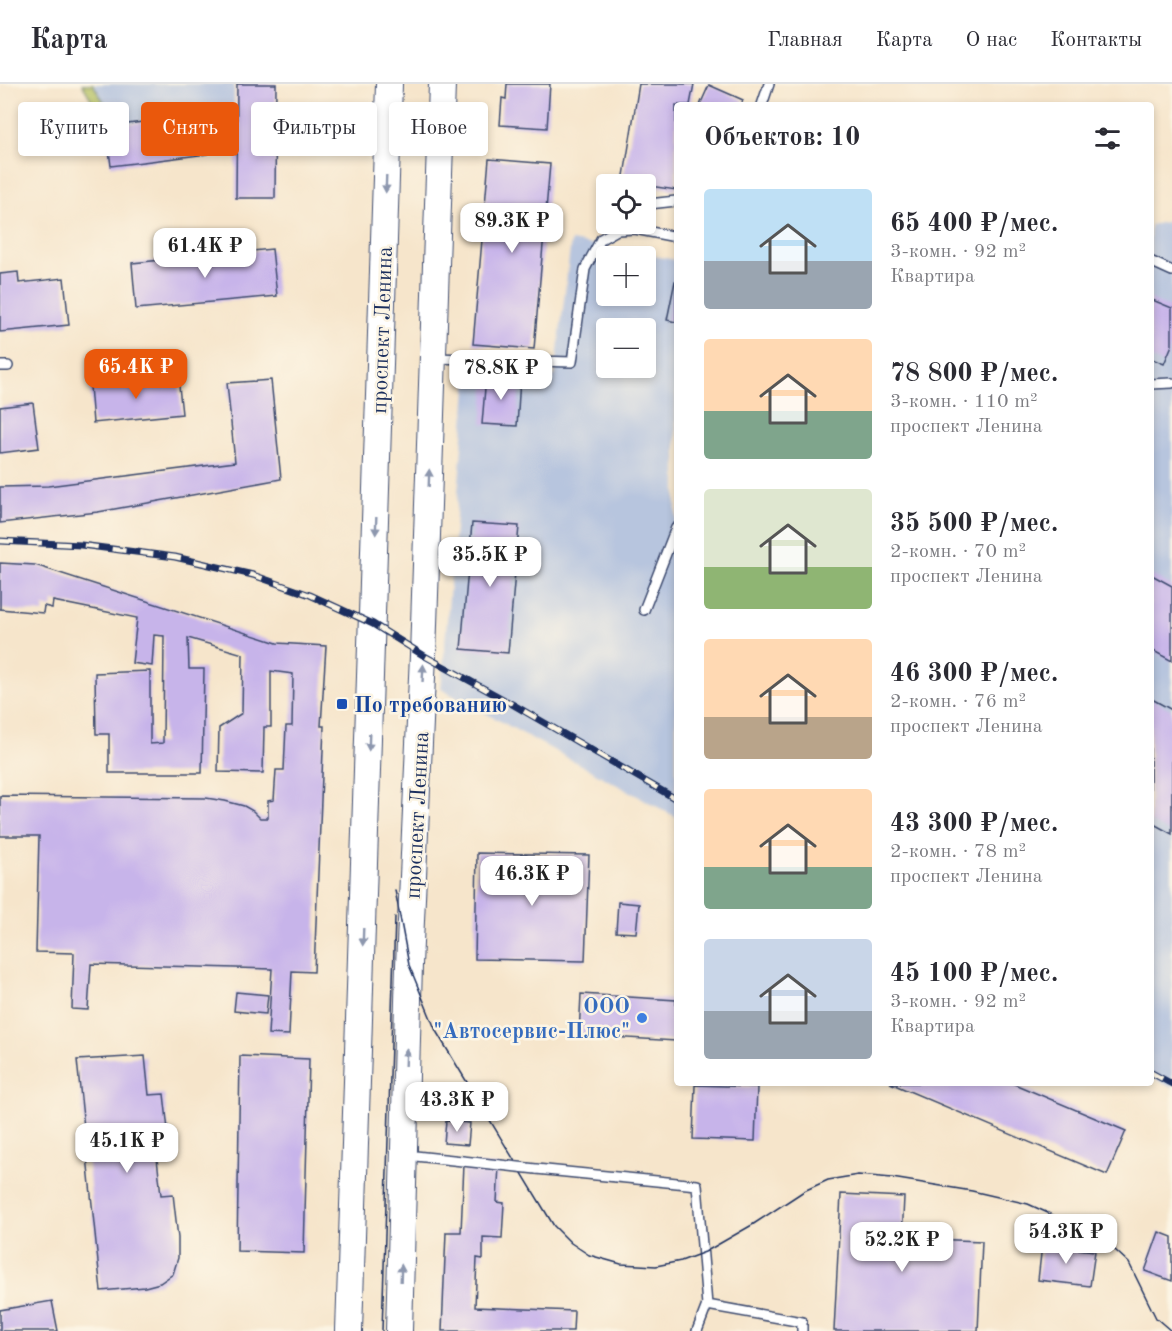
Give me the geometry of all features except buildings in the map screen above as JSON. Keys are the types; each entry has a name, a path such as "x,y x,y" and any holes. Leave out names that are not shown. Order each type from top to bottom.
{"main road":[{"name":"проспект Ленина","path":"349,1331 389,84"},
{"name":"проспект Ленина","path":"399,1331 409,965 423,655 442,84"}],"lane":[{"path":"763,102 769,84"},
{"path":"656,203 674,201"},
{"path":"656,233 674,237"},
{"path":"432,358 572,362 585,270 601,239 609,234"},
{"path":"1154,263 1172,271"},
{"path":"1154,384 1172,383"},
{"path":"644,610 674,533"},
{"path":"404,1155 697,1185 707,1305 697,1331"},
{"path":"707,1305 802,1322 802,1331"}],"shaded area":[{"path":"82,84 234,84 234,102 141,102 141,121 129,123 129,102 93,102"},
{"path":"1172,221 1172,1088 1154,1078 1154,224"},
{"path":"571,241 599,246 596,246 596,306 656,306 656,256 674,260 674,816 441,689 469,366 555,376"}],"green space":[{"path":"82,84 93,84 104,102 93,102"}],"tram line":[{"path":"395,890 409,965 436,1031 554,1226 571,1243 589,1255 621,1264 656,1266 681,1261 705,1252 804,1191 828,1180 858,1175 892,1178 972,1191 1028,1204 1101,1237 1129,1263 1156,1318 1171,1331"},
{"path":"382,1331 395,917"}],"railway":[{"path":"0,541 81,545 175,557 253,575 310,595 373,624 423,655 674,798"},
{"path":"1154,1074 1172,1084"}],"place":[{"name":"По требованию","path":"342,704"},
{"name":"ООО \"Автосервис-Плюс\"","path":"642,1018"}]}
